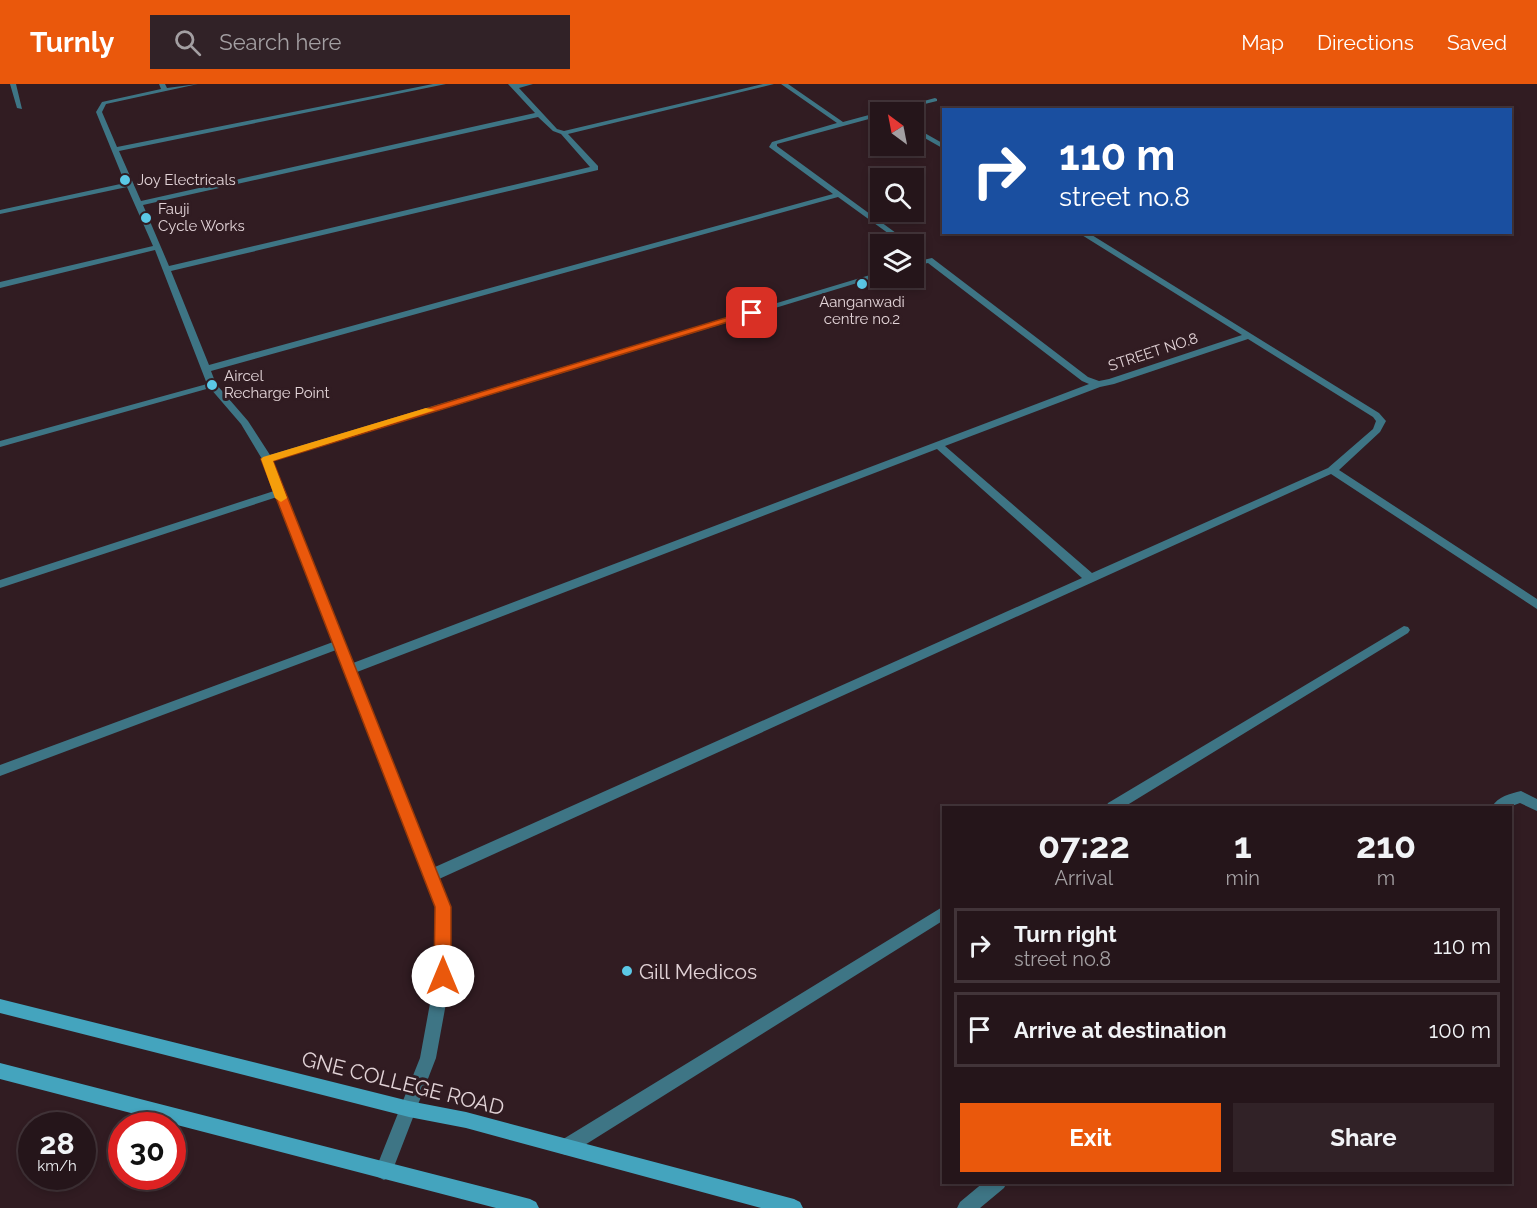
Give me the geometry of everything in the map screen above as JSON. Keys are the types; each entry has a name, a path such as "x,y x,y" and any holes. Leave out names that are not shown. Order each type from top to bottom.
{"street":[{"path":"13,84 20,108"},
{"path":"195,84 164,87 101,104 99,112 158,247 213,385 245,423 267,459 443,907 443,976 428,1058 384,1171"},
{"path":"115,150 443,84"},
{"path":"513,86 530,84"},
{"path":"563,133 771,84"},
{"path":"784,84 842,124"},
{"path":"167,269 595,168 563,133 555,130 513,86"},
{"path":"924,103 935,100"},
{"path":"139,204 541,114"},
{"path":"870,117 774,143 773,147 893,234"},
{"path":"924,135 942,146"},
{"path":"0,212 129,184"},
{"path":"206,369 838,195"},
{"path":"430,876 1332,470 1377,429 1381,421 1376,415 1084,234"},
{"path":"0,285 158,247"},
{"name":"STREET NO.8","path":"924,258 1085,379 1098,384 1111,382 1249,336"},
{"path":"267,459 870,277"},
{"path":"349,670 1098,384"},
{"path":"0,444 213,385"},
{"path":"937,444 1091,579"},
{"path":"1332,470 1537,605"},
{"path":"0,584 279,493"},
{"path":"1115,806 1404,630"},
{"path":"0,771 339,644"},
{"path":"1500,806 1509,800 1521,797 1537,805"},
{"path":"566,1147 942,913"},
{"name":"GNE COLLEGE ROAD","path":"0,1006 409,1109 466,1120 794,1208"},
{"path":"0,1071 530,1208"},
{"path":"966,1208 996,1184"}],"slow traffic":[{"path":"281,498 267,459 430,410"}],"place":[{"name":"Joy Electricals","path":"125,180"},
{"name":"Fauji Cycle Works","path":"146,218"},
{"name":"Aanganwadi centre no.2","path":"862,284"},
{"name":"Aircel Recharge Point","path":"212,385"},
{"name":"Gill Medicos","path":"627,971"}],"route":[{"path":"443,976 443,907 267,459 752,313"}]}
